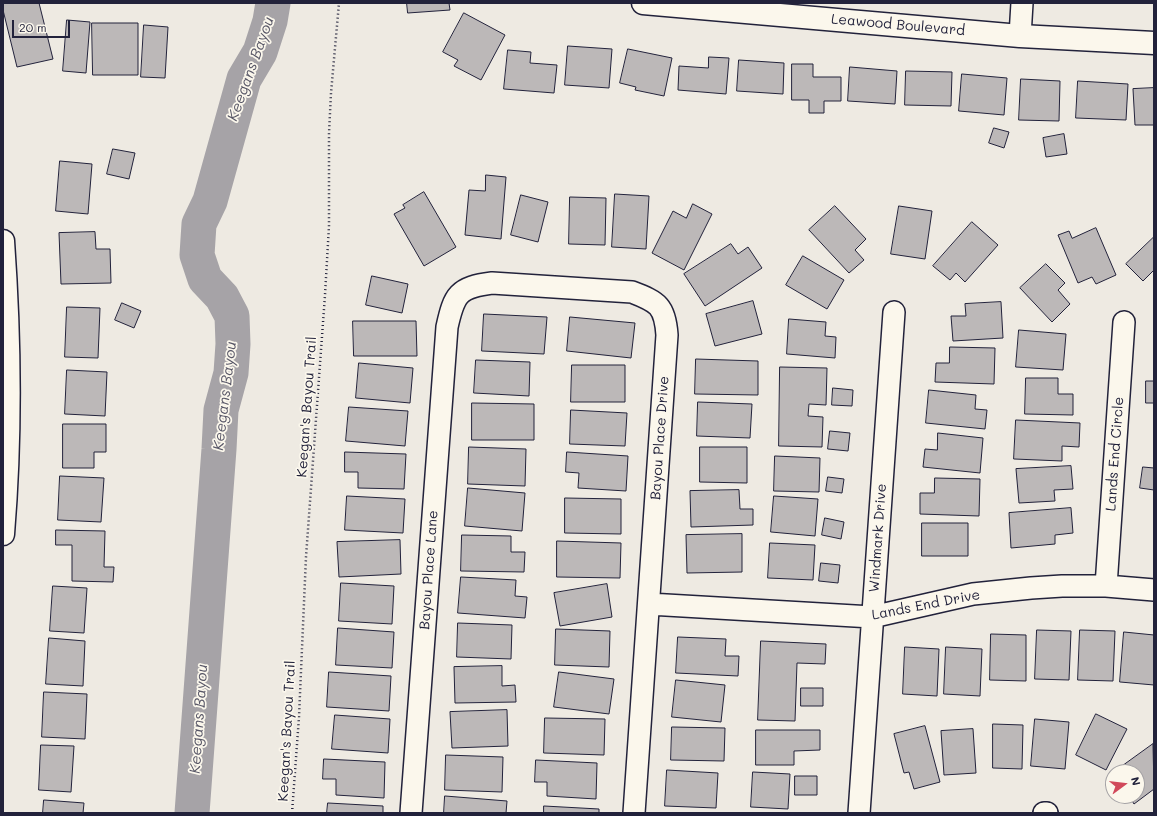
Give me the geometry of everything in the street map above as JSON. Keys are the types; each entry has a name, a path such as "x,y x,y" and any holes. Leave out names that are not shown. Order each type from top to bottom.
{"street":[{"name":"Leawood Boulevard","path":"643,3 761,8 1020,36 1154,43"},
{"path":"1020,36 1022,3"},
{"path":"3,241 9,408 3,534"},
{"name":"Bayou Place Drive","path":"447,327 451,306 461,292 474,285 486,284 632,292 648,298 657,304 666,319 667,335 634,813"},
{"name":"Windmark Drive","path":"859,813 894,312"},
{"name":"Lands End Circle","path":"1106,586 1124,322"},
{"name":"Bayou Place Lane","path":"411,813 447,327"},
{"name":"Lands End Drive","path":"649,604 872,617 973,594 1062,586 1106,586 1154,590"}],"path":[{"name":"Keegan's Bayou Trail","path":"292,813 299,716 307,550 329,226 329,133 339,3"}],"building":[{"path":"3,3 39,3 53,59 17,67 3,10"},
{"path":"407,3 449,3 450,10 408,13"},
{"path":"464,13 505,35 481,80 454,66 458,60 443,52"},
{"path":"67,20 90,22 86,73 63,71"},
{"path":"92,23 138,23 138,75 93,75"},
{"path":"144,25 168,27 165,78 141,77"},
{"path":"568,46 612,49 609,88 565,85"},
{"path":"628,49 672,58 664,96 635,90 636,87 620,83"},
{"path":"508,50 531,52 530,63 557,65 554,93 504,89"},
{"path":"709,57 729,58 726,94 678,90 679,66 708,68"},
{"path":"739,60 784,63 783,94 737,91"},
{"path":"792,64 813,64 813,77 841,77 841,101 824,101 824,113 809,113 809,100 792,100"},
{"path":"850,67 897,71 895,104 848,101"},
{"path":"906,71 952,72 951,106 905,105"},
{"path":"962,74 1007,78 1004,115 959,111"},
{"path":"1021,79 1060,81 1059,121 1019,120"},
{"path":"1078,81 1128,84 1126,120 1076,118"},
{"path":"1154,88 1154,125 1135,125 1133,89"},
{"path":"994,128 1009,132 1004,148 989,143"},
{"path":"1064,134 1067,154 1046,157 1043,138"},
{"path":"113,149 135,153 129,179 107,174"},
{"path":"60,161 92,164 88,214 56,211"},
{"path":"486,175 506,177 501,239 465,235 469,190 485,191"},
{"path":"424,192 456,247 424,266 394,214 405,208 403,205"},
{"path":"615,194 649,196 646,249 612,247"},
{"path":"521,195 548,202 538,242 511,235"},
{"path":"570,197 606,198 605,245 569,244"},
{"path":"693,204 712,214 684,270 652,253 673,211 686,218"},
{"path":"835,206 866,239 855,250 864,260 849,273 809,230"},
{"path":"899,206 932,211 925,259 891,254"},
{"path":"972,222 998,245 965,282 956,273 950,280 933,266"},
{"path":"1096,228 1116,275 1096,284 1092,277 1078,283 1058,235 1069,231 1072,238"},
{"path":"95,232 96,249 110,249 111,283 61,284 59,233"},
{"path":"1154,237 1154,270 1143,281 1126,264"},
{"path":"731,244 738,254 748,247 762,268 705,306 684,274"},
{"path":"803,256 844,280 827,309 786,285"},
{"path":"1046,264 1065,283 1058,290 1070,304 1052,322 1020,288"},
{"path":"372,276 408,284 402,313 366,305"},
{"path":"753,301 762,334 715,346 706,314"},
{"path":"1001,302 1003,338 953,341 951,316 966,316 965,304"},
{"path":"122,303 141,311 134,328 115,320"},
{"path":"67,307 100,308 98,358 65,357"},
{"path":"484,314 547,317 544,354 482,351"},
{"path":"570,317 635,323 631,358 567,351"},
{"path":"789,319 826,322 825,336 836,337 835,358 787,354"},
{"path":"353,321 416,321 417,356 354,356"},
{"path":"1019,330 1066,334 1063,370 1016,367"},
{"path":"950,347 995,348 994,384 935,382 936,363 949,363"},
{"path":"696,359 758,361 758,395 695,394"},
{"path":"476,360 530,362 529,396 474,393"},
{"path":"359,363 413,368 410,403 356,398"},
{"path":"572,365 625,365 625,402 571,402"},
{"path":"780,367 827,368 826,405 809,404 808,416 823,417 822,447 779,446"},
{"path":"67,370 107,372 105,416 65,414"},
{"path":"1026,378 1058,378 1058,394 1073,394 1073,415 1025,414"},
{"path":"1146,381 1154,381 1154,403 1146,403"},
{"path":"833,388 853,390 852,406 832,405"},
{"path":"929,390 976,395 975,409 987,410 985,429 926,423"},
{"path":"698,402 752,404 750,438 697,436"},
{"path":"472,403 534,404 534,440 472,440"},
{"path":"349,407 408,411 405,446 346,441"},
{"path":"571,410 627,413 625,446 570,444"},
{"path":"1016,420 1080,423 1079,447 1062,446 1062,461 1014,459"},
{"path":"63,424 106,424 106,452 94,452 94,468 63,468"},
{"path":"830,431 850,433 848,451 828,449"},
{"path":"938,433 983,438 980,473 923,467 925,449 937,450"},
{"path":"469,447 526,449 525,486 468,484"},
{"path":"700,447 747,447 747,483 700,482"},
{"path":"345,452 406,454 404,489 358,488 358,472 345,472"},
{"path":"567,452 628,456 626,491 578,488 579,473 566,472"},
{"path":"775,456 820,458 819,492 774,491"},
{"path":"1071,466 1073,489 1054,490 1055,501 1019,503 1016,469"},
{"path":"1143,467 1154,468 1154,490 1140,488"},
{"path":"60,476 104,478 101,522 58,520"},
{"path":"828,477 844,479 842,493 826,491"},
{"path":"935,478 980,479 979,516 920,514 920,493 934,493"},
{"path":"468,488 525,493 522,531 465,526"},
{"path":"739,490 740,509 753,509 753,525 691,527 690,491"},
{"path":"347,496 405,499 403,533 345,530"},
{"path":"774,496 818,499 815,536 771,532"},
{"path":"565,498 621,499 621,534 565,533"},
{"path":"1071,508 1073,533 1055,535 1055,544 1011,548 1009,513"},
{"path":"825,518 844,522 841,539 822,535"},
{"path":"922,523 968,523 968,556 922,556"},
{"path":"56,530 105,531 104,567 114,567 113,582 72,581 72,545 56,545"},
{"path":"742,534 742,572 687,573 686,535"},
{"path":"462,535 511,536 511,552 525,552 524,572 461,571"},
{"path":"400,540 401,574 339,577 337,542"},
{"path":"557,541 621,543 620,578 557,577"},
{"path":"770,543 815,545 813,580 768,578"},
{"path":"821,563 840,565 838,583 819,581"},
{"path":"461,577 516,580 515,596 527,597 525,618 458,613"},
{"path":"341,583 394,586 392,624 339,621"},
{"path":"607,584 612,617 560,626 554,593"},
{"path":"53,586 87,588 84,633 50,631"},
{"path":"458,623 512,625 511,659 457,657"},
{"path":"338,628 394,632 392,668 336,665"},
{"path":"556,629 610,631 609,667 555,665"},
{"path":"1037,630 1071,631 1069,680 1035,679"},
{"path":"1080,630 1115,631 1113,681 1078,680"},
{"path":"1124,632 1154,635 1154,685 1120,682"},
{"path":"991,634 1026,635 1026,681 990,680"},
{"path":"678,637 726,639 725,656 739,656 738,676 676,673"},
{"path":"49,638 85,641 83,686 46,684"},
{"path":"761,641 826,644 825,664 797,663 795,721 758,720"},
{"path":"905,647 939,649 937,696 903,694"},
{"path":"946,647 982,649 980,696 944,694"},
{"path":"502,666 502,686 515,685 516,702 455,703 454,667"},
{"path":"329,672 391,676 389,711 327,707"},
{"path":"559,672 614,679 609,714 554,707"},
{"path":"676,680 725,685 721,722 672,717"},
{"path":"801,688 823,688 823,706 801,706"},
{"path":"44,692 87,694 85,739 42,737"},
{"path":"507,710 508,746 452,748 450,712"},
{"path":"1096,714 1127,729 1109,764 1105,764 1105,770 1076,755"},
{"path":"335,715 390,719 388,753 332,749"},
{"path":"545,718 605,719 604,755 544,753"},
{"path":"1035,719 1069,722 1065,769 1031,766"},
{"path":"993,724 1023,725 1022,769 993,768"},
{"path":"925,726 940,782 914,789 909,772 904,773 894,734"},
{"path":"672,727 725,728 724,761 671,760"},
{"path":"973,729 976,773 944,775 941,731"},
{"path":"756,730 820,730 820,750 794,751 794,765 756,765"},
{"path":"1153,744 1154,789 1145,796 1145,764 1125,764"},
{"path":"41,745 74,746 71,792 39,790"},
{"path":"446,755 503,757 502,792 445,790"},
{"path":"324,759 385,762 384,798 336,795 336,779 323,779"},
{"path":"536,760 597,763 596,799 547,796 547,782 535,782"},
{"path":"667,770 718,773 716,808 665,806"},
{"path":"753,772 790,774 788,809 751,807"},
{"path":"795,776 817,776 817,795 795,795"},
{"path":"445,796 507,801 506,813 444,813"},
{"path":"44,800 84,803 83,813 43,813"},
{"path":"328,803 383,806 383,813 327,813"},
{"path":"544,806 599,809 599,813 544,813"}],"waterway":[{"name":"Keegans Bayou","path":"192,813 221,410 231,373 233,344 232,316 222,297 205,279 197,255 199,224 210,201 244,79 260,52 270,21 273,3"}]}
